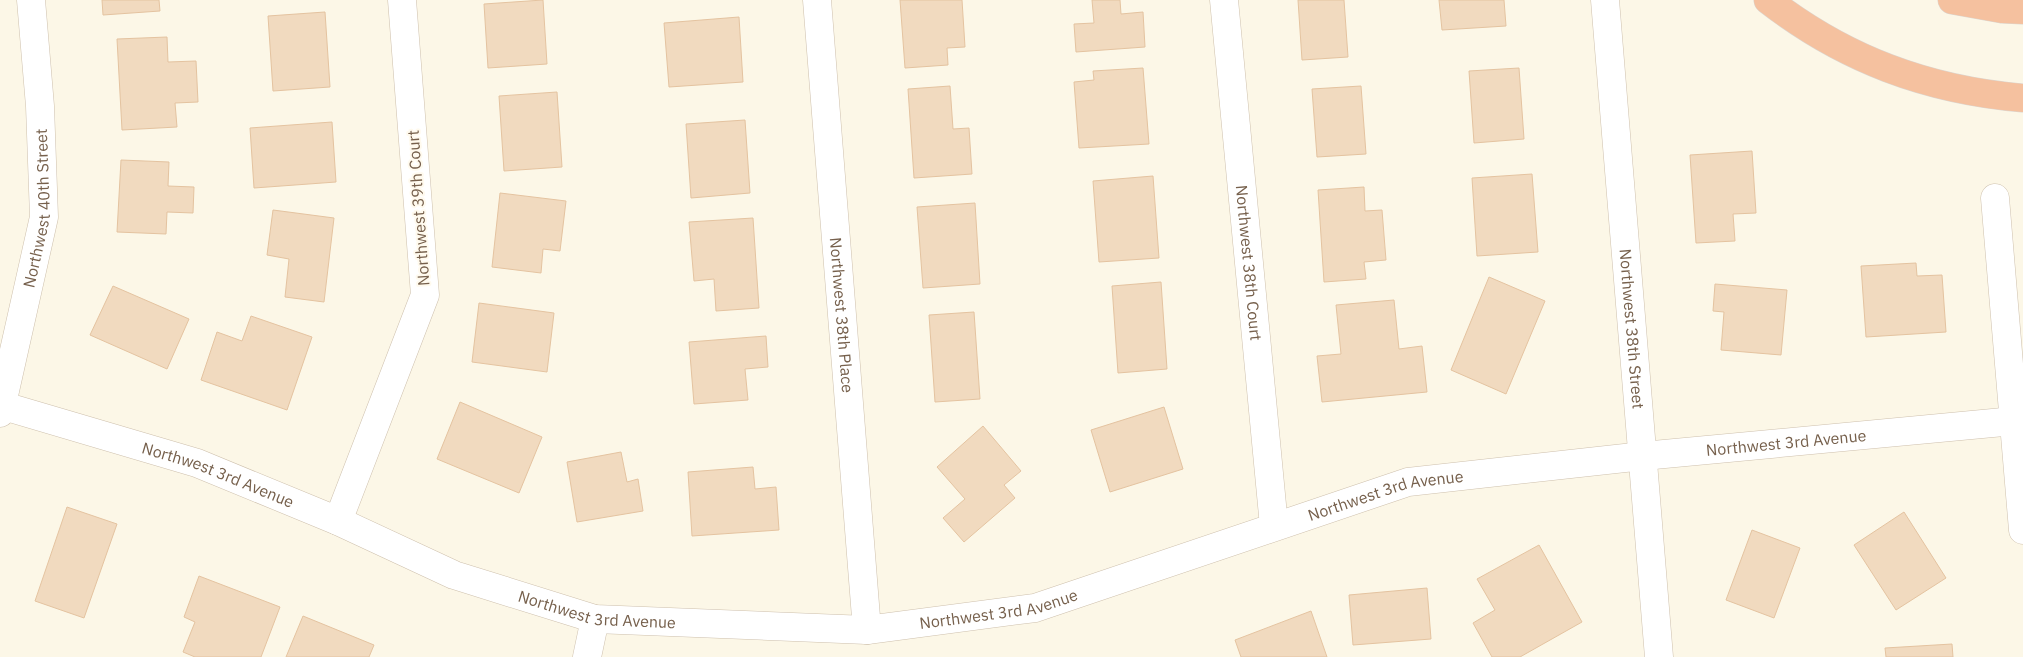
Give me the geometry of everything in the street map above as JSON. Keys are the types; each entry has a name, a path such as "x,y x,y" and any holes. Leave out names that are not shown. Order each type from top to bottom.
{"highway":[{"path":"1768,0 1820,35 1862,59 1913,78 1964,90 2023,98"},
{"path":"1952,0 2002,9 2023,10"}],"street":[{"name":"Northwest 40th Street","path":"1,407 44,216 40,106 31,0"},
{"name":"Northwest 39th Court","path":"338,521 425,295 402,0"},
{"name":"Northwest 38th Place","path":"817,0 867,630"},
{"name":"Northwest 38th Court","path":"1224,0 1274,526"},
{"name":"Northwest 38th Street","path":"1605,0 1659,657"},
{"path":"1995,198 2020,420 2023,530"},
{"name":"Northwest 3rd Avenue","path":"1,407 197,463 338,521 454,575 595,619 867,630 1035,608 1408,482 1643,456 2020,420"},
{"path":"588,657 595,619"}],"building":[{"path":"102,0 159,0 160,11 103,15"},
{"path":"543,0 547,64 488,68 484,4"},
{"path":"900,0 962,0 965,47 947,48 948,65 905,68"},
{"path":"1092,0 1120,0 1121,14 1143,12 1145,47 1076,52 1074,24 1094,23"},
{"path":"1298,0 1344,0 1348,57 1302,60"},
{"path":"1439,0 1504,0 1506,26 1442,30"},
{"path":"325,12 330,87 273,91 268,16"},
{"path":"739,17 743,82 669,87 664,23"},
{"path":"167,37 168,62 196,61 198,102 175,103 177,127 122,130 117,39"},
{"path":"1143,68 1149,144 1079,148 1074,82 1094,80 1093,71"},
{"path":"1519,68 1524,139 1474,143 1469,71"},
{"path":"950,86 953,129 969,128 972,174 914,178 908,89"},
{"path":"1361,86 1366,154 1317,157 1312,89"},
{"path":"557,92 562,167 504,171 499,96"},
{"path":"745,120 750,193 691,198 686,124"},
{"path":"332,122 336,182 254,188 250,128"},
{"path":"1752,151 1756,213 1733,214 1735,241 1696,243 1690,155"},
{"path":"121,160 169,162 168,186 194,187 193,213 167,212 166,234 117,232"},
{"path":"1532,174 1538,252 1477,256 1472,178"},
{"path":"1153,176 1159,258 1099,262 1093,181"},
{"path":"1364,187 1365,211 1382,210 1386,260 1364,262 1366,279 1324,282 1318,190"},
{"path":"500,193 566,201 560,251 543,249 541,273 492,267"},
{"path":"975,203 980,284 923,288 917,207"},
{"path":"273,210 334,218 324,302 285,297 289,259 267,255"},
{"path":"753,218 759,308 716,311 714,279 694,281 689,222"},
{"path":"1916,263 1917,276 1942,275 1946,332 1866,337 1861,266"},
{"path":"1489,277 1545,301 1506,394 1451,370"},
{"path":"1161,282 1167,369 1118,373 1112,286"},
{"path":"1715,284 1787,290 1781,355 1721,350 1724,312 1713,311"},
{"path":"113,286 189,319 167,369 90,335"},
{"path":"1394,300 1399,349 1422,346 1427,392 1322,402 1317,356 1341,354 1336,305"},
{"path":"479,303 554,313 547,372 472,362"},
{"path":"974,312 980,399 935,402 929,315"},
{"path":"251,316 312,337 287,410 201,380 217,332 242,341"},
{"path":"766,336 768,367 745,369 748,400 694,404 689,342"},
{"path":"460,402 542,437 519,493 437,459"},
{"path":"1164,407 1183,469 1110,492 1091,430"},
{"path":"983,426 1021,471 1004,485 1015,498 964,542 943,518 965,499 937,467"},
{"path":"621,452 627,482 638,479 643,511 577,522 567,462"},
{"path":"753,467 755,489 776,487 779,530 692,536 688,472"},
{"path":"67,507 117,524 84,618 35,601"},
{"path":"1904,512 1946,578 1896,610 1854,545"},
{"path":"1752,530 1800,548 1774,618 1726,600"},
{"path":"1539,545 1582,622 1520,657 1492,657 1473,623 1495,610 1477,579"},
{"path":"199,576 280,607 261,657 195,657 183,652 195,622 184,617"},
{"path":"1427,588 1431,639 1353,645 1349,595"},
{"path":"1311,611 1327,657 1241,657 1235,640"},
{"path":"303,616 374,645 369,657 286,657"},
{"path":"1952,644 1953,657 1886,657 1885,648"}]}
